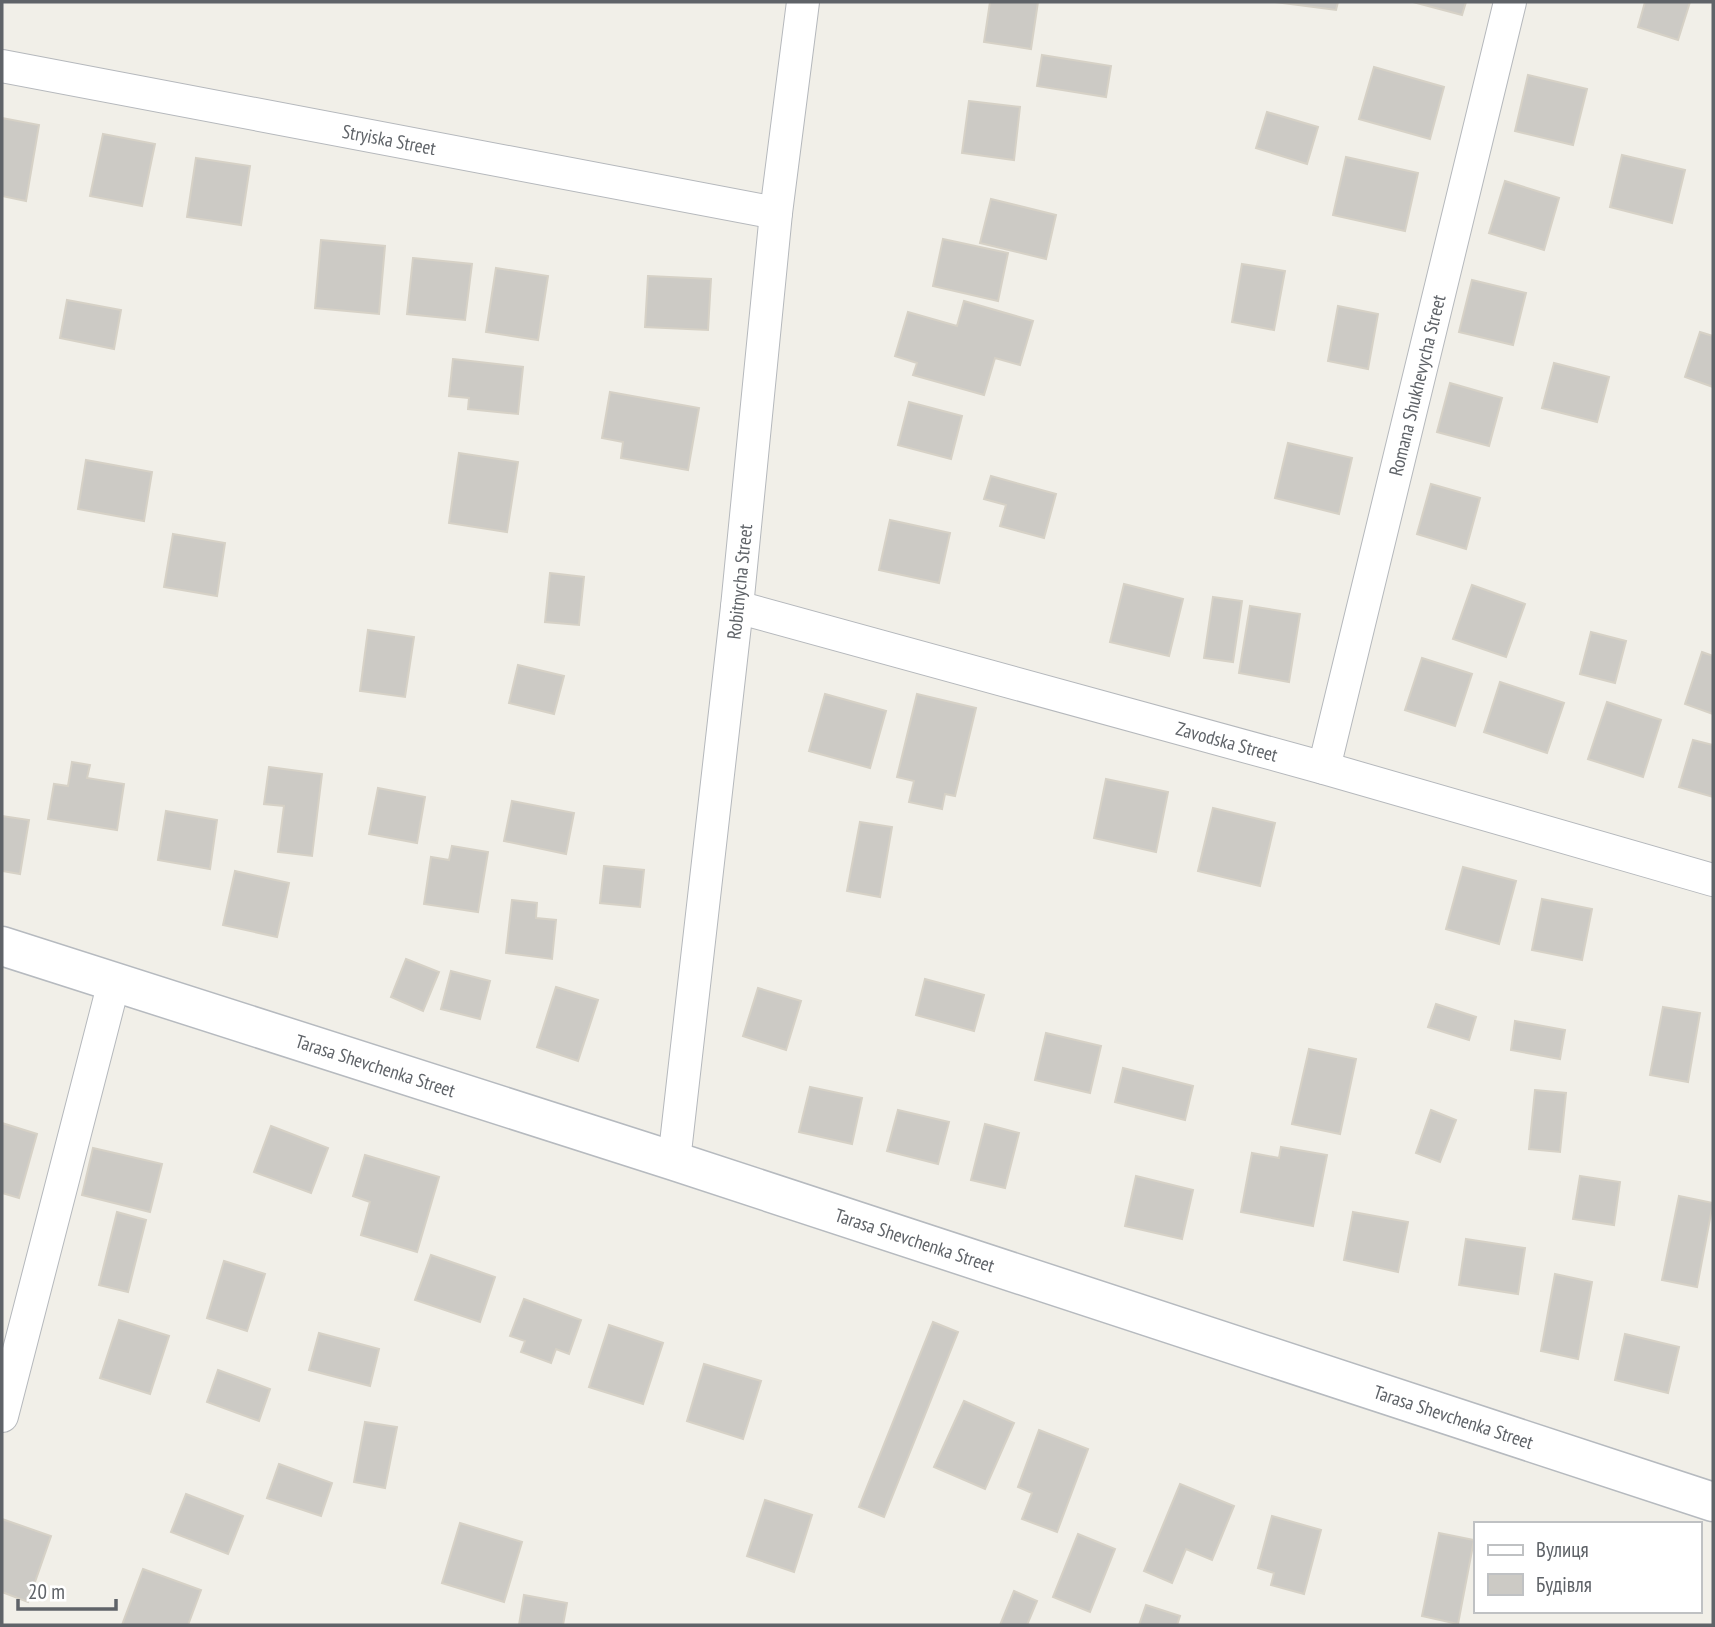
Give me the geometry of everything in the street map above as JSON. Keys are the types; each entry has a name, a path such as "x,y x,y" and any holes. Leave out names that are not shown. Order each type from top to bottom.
{"street":[{"name":"Robitnycha Street","path":"674,1161 737,607 776,213 803,2"},
{"name":"Romana Shukhevycha Street","path":"1324,768 1510,2"},
{"name":"Stryiska Street","path":"2,66 776,213"},
{"name":"Zavodska Street","path":"737,607 1324,768 1713,880"},
{"name":"Tarasa Shevchenka Street","path":"2,946 674,1161 1713,1502"},
{"path":"2,1416 114,982"}],"building":[{"path":"990,2 1038,2 1031,49 984,42"},
{"path":"1275,2 1338,2 1336,10"},
{"path":"1413,2 1466,2 1462,15"},
{"path":"1645,2 1690,2 1678,40 1638,27"},
{"path":"1042,55 1111,66 1106,97 1037,86"},
{"path":"1374,67 1444,87 1430,139 1359,119"},
{"path":"1528,75 1587,89 1573,145 1515,131"},
{"path":"969,101 1020,107 1014,160 962,153"},
{"path":"1267,112 1318,127 1307,164 1256,148"},
{"path":"2,118 39,125 26,201 2,196"},
{"path":"103,134 155,144 142,206 90,196"},
{"path":"1622,155 1685,170 1672,223 1610,207"},
{"path":"1346,157 1418,173 1405,231 1333,215"},
{"path":"196,158 250,166 241,225 187,217"},
{"path":"1505,181 1559,198 1544,250 1489,233"},
{"path":"991,199 1056,215 1046,259 980,243"},
{"path":"943,239 1008,253 998,301 933,286"},
{"path":"321,240 385,246 379,314 315,308"},
{"path":"413,258 472,264 465,320 407,314"},
{"path":"1242,264 1285,271 1274,330 1232,322"},
{"path":"496,268 548,276 538,340 486,332"},
{"path":"648,276 711,279 708,330 645,327"},
{"path":"1472,280 1526,293 1513,345 1459,332"},
{"path":"67,300 121,310 114,349 60,338"},
{"path":"964,301 1033,321 1020,365 995,358 984,395 913,375 917,363 895,356 908,312 957,326"},
{"path":"1338,306 1378,314 1368,369 1328,361"},
{"path":"1700,332 1713,336 1713,387 1685,377"},
{"path":"453,359 523,367 518,414 468,409 469,398 449,396"},
{"path":"1554,363 1609,377 1597,422 1542,408"},
{"path":"1450,383 1502,398 1489,446 1437,432"},
{"path":"610,392 699,408 688,470 621,458 623,442 602,438"},
{"path":"909,402 962,416 951,459 898,445"},
{"path":"1288,443 1352,458 1339,514 1275,498"},
{"path":"459,453 518,462 507,532 449,523"},
{"path":"86,460 152,472 144,521 78,509"},
{"path":"991,476 1056,494 1044,538 1000,526 1006,505 984,499"},
{"path":"1431,484 1480,498 1466,549 1417,534"},
{"path":"890,520 950,533 939,583 879,570"},
{"path":"173,534 225,543 217,596 164,587"},
{"path":"550,573 584,577 579,625 545,622"},
{"path":"1124,584 1183,599 1169,656 1110,642"},
{"path":"1472,585 1525,604 1506,657 1453,639"},
{"path":"1213,597 1242,601 1233,662 1204,658"},
{"path":"1250,606 1300,614 1289,682 1239,673"},
{"path":"368,630 414,637 405,697 360,691"},
{"path":"1591,632 1626,641 1615,683 1580,674"},
{"path":"1702,652 1713,656 1713,714 1685,704"},
{"path":"1422,658 1472,674 1455,726 1405,710"},
{"path":"518,665 564,676 554,714 509,703"},
{"path":"1500,682 1564,703 1547,753 1484,732"},
{"path":"825,694 886,711 870,768 809,751"},
{"path":"917,694 976,708 955,796 945,794 942,809 909,802 914,781 897,777"},
{"path":"1607,702 1661,720 1643,777 1588,759"},
{"path":"1693,740 1713,745 1713,797 1679,787"},
{"path":"72,762 90,765 87,778 124,784 117,830 48,819 54,784 68,786"},
{"path":"269,767 322,774 312,856 278,852 284,806 264,804"},
{"path":"1106,779 1168,792 1156,852 1094,838"},
{"path":"378,788 425,797 417,843 369,834"},
{"path":"512,801 574,813 566,854 504,841"},
{"path":"1213,808 1275,823 1260,886 1198,871"},
{"path":"166,811 217,820 210,869 158,860"},
{"path":"2,816 29,820 20,874 2,871"},
{"path":"860,822 892,827 880,897 847,891"},
{"path":"452,846 488,852 478,912 424,904 431,857 449,860"},
{"path":"604,866 644,870 640,907 600,903"},
{"path":"1463,867 1516,881 1499,944 1446,929"},
{"path":"235,871 289,883 277,937 223,925"},
{"path":"1542,899 1592,909 1582,960 1532,950"},
{"path":"512,900 537,903 536,918 556,920 552,959 506,953"},
{"path":"406,959 439,972 423,1011 391,997"},
{"path":"451,971 490,981 480,1019 441,1009"},
{"path":"925,979 984,995 974,1031 916,1015"},
{"path":"556,987 598,1000 578,1061 537,1047"},
{"path":"758,988 801,1001 786,1050 743,1036"},
{"path":"1436,1004 1476,1017 1469,1040 1428,1027"},
{"path":"1663,1007 1700,1013 1688,1082 1650,1075"},
{"path":"1515,1021 1565,1030 1560,1059 1511,1050"},
{"path":"1046,1033 1101,1046 1090,1093 1035,1080"},
{"path":"1309,1049 1356,1059 1340,1134 1292,1124"},
{"path":"1123,1068 1193,1086 1185,1120 1115,1102"},
{"path":"810,1087 862,1098 852,1144 799,1132"},
{"path":"1535,1090 1566,1093 1560,1152 1529,1149"},
{"path":"898,1110 949,1122 938,1164 887,1151"},
{"path":"1431,1110 1456,1120 1440,1162 1416,1153"},
{"path":"2,1123 37,1134 19,1198 2,1193"},
{"path":"985,1124 1019,1133 1005,1188 971,1180"},
{"path":"271,1126 328,1148 311,1193 254,1172"},
{"path":"1281,1147 1327,1155 1313,1226 1241,1212 1252,1153 1279,1158"},
{"path":"93,1148 162,1164 150,1212 82,1195"},
{"path":"365,1155 439,1177 417,1252 361,1235 370,1202 353,1196"},
{"path":"1136,1176 1193,1190 1182,1239 1125,1226"},
{"path":"1580,1176 1620,1182 1614,1225 1573,1219"},
{"path":"1679,1196 1713,1203 1697,1287 1662,1280"},
{"path":"117,1212 146,1220 128,1292 99,1285"},
{"path":"1353,1212 1408,1222 1398,1272 1344,1260"},
{"path":"1466,1239 1525,1248 1518,1294 1459,1285"},
{"path":"431,1255 495,1277 480,1322 415,1300"},
{"path":"224,1261 265,1274 247,1331 207,1318"},
{"path":"1555,1274 1592,1282 1578,1359 1541,1351"},
{"path":"524,1299 581,1320 569,1354 556,1349 551,1363 521,1352 525,1341 510,1336"},
{"path":"119,1320 169,1336 150,1394 100,1378"},
{"path":"933,1322 958,1332 884,1517 859,1507"},
{"path":"609,1325 663,1343 643,1404 589,1387"},
{"path":"319,1333 379,1349 370,1386 309,1370"},
{"path":"1625,1334 1679,1347 1668,1393 1615,1380"},
{"path":"704,1364 761,1381 743,1439 687,1421"},
{"path":"218,1370 270,1389 259,1421 207,1402"},
{"path":"964,1401 1014,1423 985,1489 934,1467"},
{"path":"365,1422 397,1427 385,1488 354,1482"},
{"path":"1039,1430 1088,1449 1057,1532 1022,1519 1032,1493 1018,1487"},
{"path":"279,1464 332,1483 321,1516 267,1498"},
{"path":"1180,1484 1234,1506 1212,1560 1186,1549 1172,1583 1144,1571"},
{"path":"186,1494 243,1516 228,1554 171,1532"},
{"path":"765,1500 812,1515 794,1572 747,1556"},
{"path":"1272,1516 1321,1530 1304,1594 1271,1585 1274,1573 1258,1568"},
{"path":"2,1519 51,1536 28,1602 2,1592"},
{"path":"460,1523 522,1542 504,1602 442,1583"},
{"path":"1439,1533 1474,1540 1458,1624 1422,1616"},
{"path":"1078,1534 1115,1549 1090,1612 1053,1597"},
{"path":"143,1569 201,1590 188,1625 122,1625"},
{"path":"1014,1591 1037,1601 1027,1625 1000,1625"},
{"path":"524,1595 567,1603 563,1625 519,1625"},
{"path":"1146,1605 1180,1616 1177,1625 1139,1625"}]}
